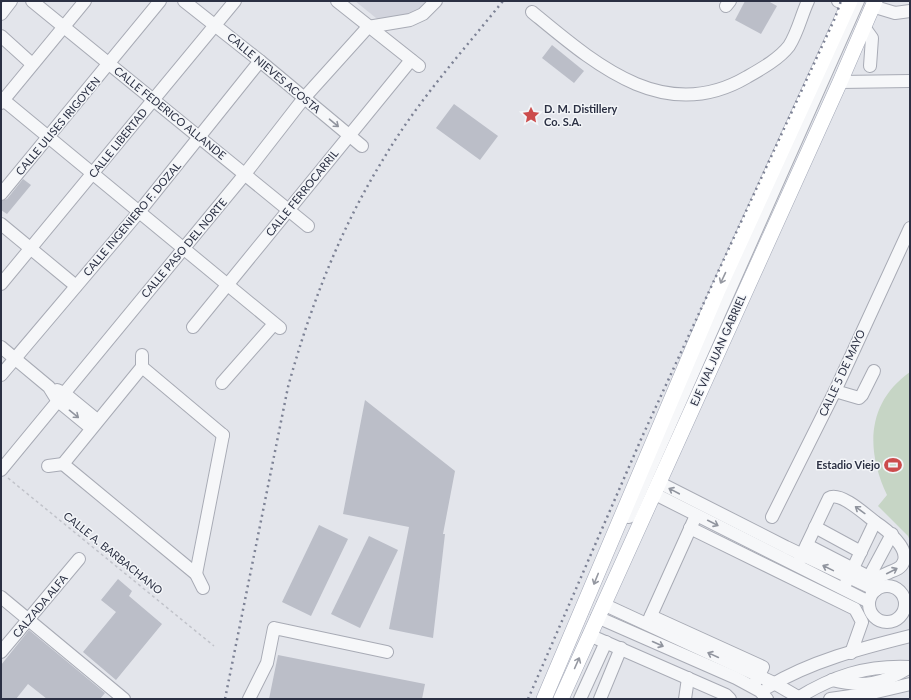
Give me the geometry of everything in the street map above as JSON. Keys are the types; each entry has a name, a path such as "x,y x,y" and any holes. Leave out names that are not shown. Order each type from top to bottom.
{"main road":[{"name":"EJE VIAL JUAN GABRIEL","path":"561,699 840,82 862,30 859,2"},
{"name":"EJE VIAL JUAN GABRIEL","path":"544,699 717,292 859,2"},
{"path":"536,699 552,663 577,624"}],"street":[{"path":"1,14 11,1"},
{"name":"CALLE FEDERICO ALLANDE","path":"32,1 308,226"},
{"path":"85,1 2,101 49,136 277,326 222,383"},
{"name":"CALLE ULISES IRIGOYEN","path":"1,194 160,1"},
{"name":"CALLE NIEVES ACOSTA","path":"184,1 260,61 348,136 362,146"},
{"name":"CALLE LIBERTAD","path":"1,284 235,1"},
{"path":"337,1 368,27 400,23 416,18 429,9 436,1"},
{"path":"532,12 613,74 647,89 666,93 686,94 706,93 724,89 778,57 788,47 793,38 808,1"},
{"path":"623,560 622,548 859,2 895,13 909,15"},
{"name":"CALLE FERROCARRIL","path":"193,327 348,136 415,63 368,27"},
{"name":"CALLE PASO DEL NORTE","path":"4,474 60,396 245,174 304,98 368,27"},
{"path":"862,30 867,31 872,38 870,66"},
{"path":"1,36 32,64"},
{"name":"CALLE INGENIERO F. DOZAL","path":"1,374 139,212 260,61"},
{"path":"840,82 910,81"},
{"path":"1,224 31,247 76,286"},
{"name":"CALLE 5 DE MAYO","path":"772,517 835,391 910,228"},
{"path":"1,346 94,424"},
{"path":"48,466 63,464 94,424 142,367 142,354"},
{"path":"142,367 229,434 196,574"},
{"path":"835,391 859,398 874,371"},
{"path":"63,464 196,574 203,588"},
{"path":"656,488 698,510 741,538 781,558 827,588 855,609 862,622 851,652"},
{"path":"781,558 802,556 850,573 874,578 898,569 904,562 902,549 892,534 840,496 836,495 829,498 802,556"},
{"path":"642,637 698,510"},
{"path":"842,589 876,522"},
{"path":"690,528 741,538"},
{"path":"815,528 860,552"},
{"path":"869,577 892,534"},
{"path":"802,556 827,588 842,589 869,602"},
{"name":"CALZADA ALFA","path":"1,652 79,559"},
{"path":"850,573 876,590 889,587 906,591 908,606 899,619 885,622 877,619 871,612 869,602 876,590"},
{"path":"1,597 117,697"},
{"path":"600,611 649,621 692,646 774,683 797,698 832,680 860,670 872,668 910,667"},
{"path":"600,611 642,637 692,646 736,666 760,693"},
{"path":"899,619 910,630"},
{"path":"249,699 267,663 274,628 387,652"},
{"path":"589,635 726,695 730,699"},
{"path":"760,693 774,683 797,672 851,652 910,636"},
{"path":"580,699 606,642"},
{"path":"600,699 621,648"},
{"path":"759,676 760,693"},
{"path":"685,699 688,678"},
{"path":"830,699 866,695 910,684"}],"path":[{"name":"CALLE A. BARBACHANO","path":"4,474 214,646"}],"shaded area":[{"path":"355,1 428,1 422,9 409,16 381,22"}],"green space":[{"name":"Estadio Viejo","path":"910,372 910,541 908,536 878,506 887,495 880,478 873,445 874,429 878,413 885,398 896,384"}],"building":[{"path":"745,1 768,1 777,6 761,34 735,20"},
{"path":"552,45 584,71 574,83 542,58"},
{"path":"454,104 498,136 480,160 436,128"},
{"path":"23,179 31,185 7,214 1,210 1,201 7,199"},
{"path":"365,400 455,471 443,534 445,534 433,638 389,629 409,527 343,514"},
{"path":"319,525 348,539 311,616 282,602"},
{"path":"369,536 398,550 360,628 331,614"},
{"path":"118,579 132,591 129,596 162,624 116,680 83,652 116,612 101,600"},
{"path":"29,630 105,693 100,699 47,699 28,684 16,699 1,699 1,665"},
{"path":"278,655 425,684 422,699 269,699"}],"railway":[{"path":"225,699 288,387 316,298 354,212 368,185 397,137 425,97 503,1"},
{"path":"528,699 642,437 835,18 841,1"}],"place":[{"name":"D. M. Distillery Co. S.A.","path":"531,115"},
{"name":"Estadio Viejo","path":"893,465"}]}
